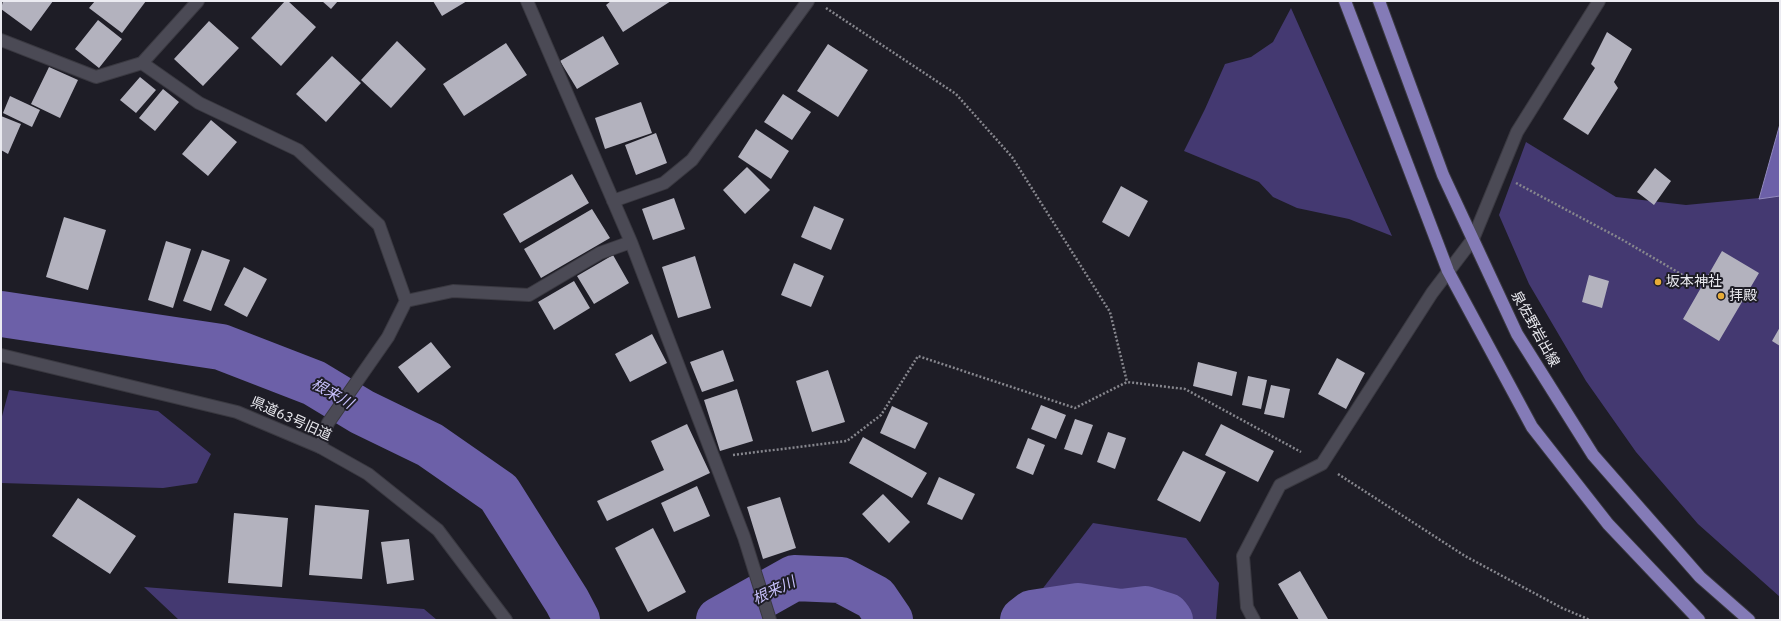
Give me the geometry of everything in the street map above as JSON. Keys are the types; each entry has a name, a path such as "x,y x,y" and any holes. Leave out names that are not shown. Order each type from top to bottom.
{"main road":[{"path":"1345,1 1448,271 1532,427 1608,524 1699,620"},
{"name":"泉佐野岩出線","path":"1379,1 1443,175 1517,334 1593,455 1700,577 1749,620"}],"street":[{"path":"1,40 96,77 142,63 198,1"},
{"path":"527,1 631,242 744,537 770,620"},
{"path":"613,201 664,184 692,160 808,1"},
{"path":"1254,620 1247,607 1243,556 1280,484 1322,464 1448,271 1473,239 1517,132 1599,1"},
{"path":"142,63 199,102 298,150 379,225 406,301 388,337 328,423 320,447"},
{"path":"406,301 453,291 529,295 600,253 631,242"},
{"name":"県道63号旧道","path":"1,355 237,412 320,447 368,474 438,530 506,620"}],"path":[{"path":"822,5 956,94 1012,157 1110,312 1127,382"},
{"path":"1499,173 1621,239 1692,281"},
{"path":"714,457 847,441 881,415 918,356 1075,408 1127,382 1186,389 1322,464 1465,556 1562,608 1590,620"}],"shaded area":[{"path":"1291,8 1392,236 1349,219 1297,208 1273,197 1259,182 1184,151 1225,64 1251,57 1273,42"},
{"path":"1780,124 1780,196 1759,199"},
{"path":"1526,142 1616,197 1686,205 1780,196 1780,597 1698,524 1636,452 1586,381 1529,284 1499,215"},
{"path":"9,390 158,411 211,454 197,483 163,488 1,483 1,420"},
{"path":"1093,523 1186,538 1219,583 1216,620 1029,620 1037,596"},
{"path":"144,587 424,609 437,620 179,620"}],"building":[{"path":"3,1 53,1 31,31 1,9"},
{"path":"95,1 146,1 122,33 89,8"},
{"path":"285,1 288,1 316,27 281,66 251,38"},
{"path":"322,1 338,1 331,9"},
{"path":"433,1 467,1 442,16"},
{"path":"611,1 671,1 623,32 606,5"},
{"path":"98,20 122,39 99,68 75,49"},
{"path":"209,21 239,48 203,86 174,59"},
{"path":"1607,32 1632,49 1614,82 1618,88 1588,135 1563,119 1595,68 1591,64"},
{"path":"603,36 619,64 577,89 560,61"},
{"path":"397,41 426,69 391,108 361,80"},
{"path":"506,43 527,75 464,116 443,84"},
{"path":"828,44 868,70 838,117 797,91"},
{"path":"332,56 361,83 326,122 296,94"},
{"path":"49,67 78,80 60,118 31,104"},
{"path":"140,77 156,90 136,113 120,100"},
{"path":"163,89 179,102 155,131 139,118"},
{"path":"783,94 811,112 792,140 764,122"},
{"path":"10,96 40,110 32,127 3,113"},
{"path":"641,102 652,133 605,149 595,118"},
{"path":"1,116 21,124 8,154 1,150"},
{"path":"211,120 237,142 208,176 182,154"},
{"path":"756,129 789,151 771,179 738,157"},
{"path":"656,133 667,163 636,175 625,145"},
{"path":"747,167 770,190 745,214 723,190"},
{"path":"1655,168 1671,181 1654,205 1637,192"},
{"path":"572,174 589,203 520,243 503,214"},
{"path":"1121,186 1148,201 1129,237 1102,222"},
{"path":"674,198 685,229 653,240 642,209"},
{"path":"814,206 844,219 831,250 801,237"},
{"path":"592,209 610,238 541,278 524,249"},
{"path":"64,217 106,230 88,290 46,277"},
{"path":"166,241 191,249 173,308 148,300"},
{"path":"202,250 230,260 211,311 183,301"},
{"name":"拝殿","path":"1722,251 1759,273 1719,341 1683,319"},
{"path":"613,255 629,283 594,304 577,276"},
{"path":"695,256 711,308 678,318 662,267"},
{"path":"794,263 824,276 811,307 781,295"},
{"path":"244,267 267,279 247,317 224,305"},
{"path":"1589,275 1609,281 1602,308 1582,302"},
{"path":"574,281 590,308 554,330 538,302"},
{"path":"1780,327 1780,346 1772,341"},
{"path":"652,334 667,363 630,382 615,354"},
{"path":"431,342 451,367 418,393 398,367"},
{"path":"723,350 734,381 702,392 690,362"},
{"path":"1337,358 1365,373 1346,409 1318,394"},
{"path":"1198,362 1237,372 1232,396 1193,386"},
{"path":"828,370 845,422 812,432 796,381"},
{"path":"1248,376 1267,380 1261,409 1242,405"},
{"path":"1271,385 1290,389 1284,418 1264,414"},
{"path":"737,389 753,441 720,451 704,400"},
{"path":"1041,405 1066,415 1056,439 1031,429"},
{"path":"892,406 928,423 915,449 880,433"},
{"path":"1075,419 1093,425 1082,455 1064,449"},
{"path":"687,424 710,473 607,521 597,501 664,470 651,441"},
{"path":"1221,424 1274,451 1258,482 1205,455"},
{"path":"1108,432 1126,438 1115,469 1097,462"},
{"path":"863,437 927,473 912,498 849,463"},
{"path":"1028,438 1045,445 1033,475 1016,468"},
{"path":"1183,451 1226,472 1200,522 1157,500"},
{"path":"939,477 975,494 962,520 927,504"},
{"path":"697,486 710,516 674,532 661,503"},
{"path":"883,494 910,522 889,543 862,514"},
{"path":"780,497 796,548 763,559 747,507"},
{"path":"78,498 136,536 110,574 52,536"},
{"path":"315,505 369,510 362,579 309,575"},
{"path":"234,513 288,518 282,587 228,583"},
{"path":"653,528 686,592 648,612 615,548"},
{"path":"409,539 414,580 387,584 381,542"},
{"path":"1300,571 1328,619 1327,620 1299,620 1278,584"}],"waterway":[{"name":"根来川","path":"1,314 221,347 314,383 362,412 430,445 499,493 567,601 577,620"},
{"name":"根来川","path":"719,620 794,578 841,580 875,598 890,620"},
{"name":"根来川","path":"1023,620 1032,613 1078,606 1121,612 1145,609 1167,616 1170,620"}],"place":[{"name":"坂本神社","path":"1658,282"},
{"name":"拝殿","path":"1721,296"}]}
